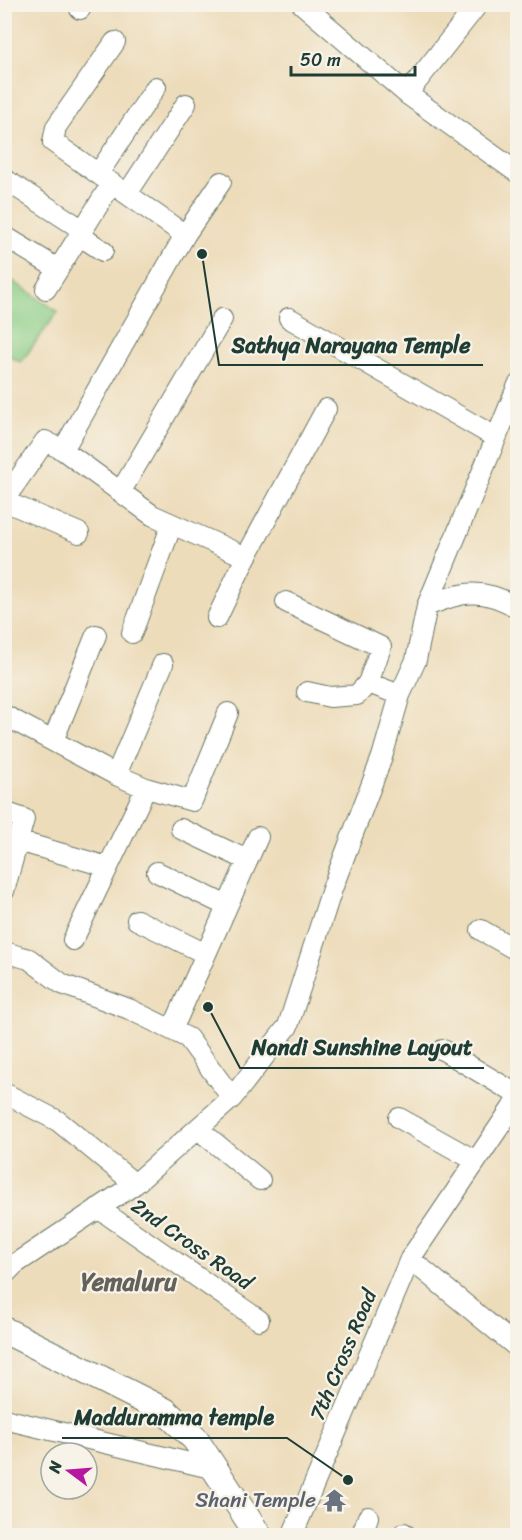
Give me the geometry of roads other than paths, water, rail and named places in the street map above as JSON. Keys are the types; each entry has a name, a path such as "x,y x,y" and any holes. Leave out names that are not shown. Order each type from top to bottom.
{"street":[{"path":"302,4 407,94 518,173"},
{"path":"407,94 478,4"},
{"path":"115,42 53,132 53,142 185,236"},
{"path":"113,184 156,87"},
{"path":"46,289 113,184 186,104"},
{"path":"4,179 103,251"},
{"path":"63,450 185,236 221,182"},
{"path":"4,236 58,269"},
{"path":"289,318 495,437"},
{"path":"121,491 222,319"},
{"path":"8,1266 135,1184 232,1098 288,1026 332,889 382,758 400,694 416,660 427,606 518,385"},
{"path":"217,618 244,561 326,409"},
{"path":"79,533 4,501 45,441 63,450 153,515 246,557 244,561"},
{"path":"132,633 172,524"},
{"path":"427,606 454,594 485,593 518,608"},
{"path":"286,602 381,647 368,683 357,695 330,697 307,692"},
{"path":"53,741 96,635"},
{"path":"116,775 163,664"},
{"path":"368,683 400,694"},
{"path":"4,715 116,775 146,788 192,801 228,713"},
{"path":"73,940 146,788"},
{"path":"4,812 24,819 4,891"},
{"path":"181,829 247,860"},
{"path":"171,1027 258,837"},
{"path":"18,841 108,867"},
{"path":"157,872 227,906"},
{"path":"137,920 206,954"},
{"path":"481,930 518,951"},
{"path":"4,951 29,959 62,984 171,1027 188,1038 232,1098"},
{"path":"443,1050 518,1097"},
{"path":"4,1093 58,1121 135,1184"},
{"name":"7th Cross Road","path":"292,1536 410,1259 518,1097"},
{"path":"399,1118 476,1161"},
{"path":"198,1129 260,1180"},
{"name":"2nd Cross Road","path":"98,1208 259,1320"},
{"path":"410,1259 518,1348"},
{"path":"4,1330 165,1411 195,1440 258,1536"},
{"path":"4,1419 215,1469"},
{"path":"361,1536 368,1516"}],"place":[{"name":"Sathya Narayana Temple","path":"202,254"},
{"name":"Nandi Sunshine Layout","path":"208,1007"},
{"name":"Madduramma temple","path":"348,1480"},
{"name":"Shani Temple","path":"334,1500"}],"district":[{"name":"Yemaluru","path":"129,1282"}]}
